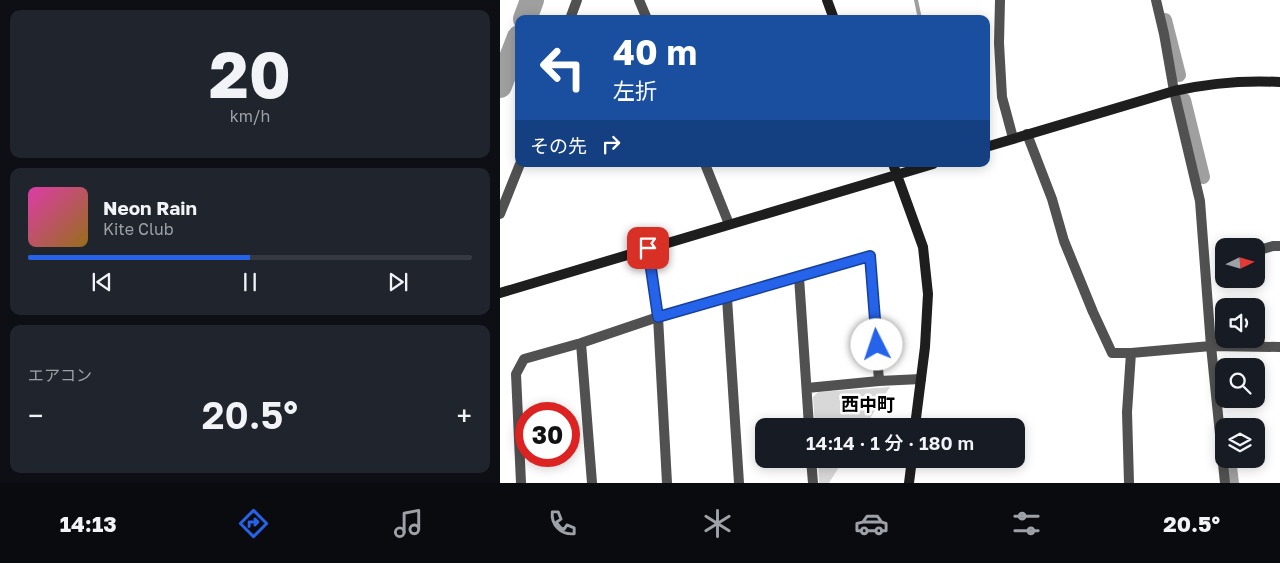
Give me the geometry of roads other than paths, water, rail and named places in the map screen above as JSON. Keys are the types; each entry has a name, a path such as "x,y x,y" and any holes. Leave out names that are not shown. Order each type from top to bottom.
{"street":[{"path":"571,15 576,0"},
{"path":"639,0 645,15"},
{"path":"827,0 833,15"},
{"path":"1000,0 999,43 1002,97 1013,138"},
{"path":"1156,0 1174,91 1200,201 1211,346 1225,483"},
{"path":"990,146 1174,91 1233,81 1280,82"},
{"path":"1027,134 1052,198 1064,241 1112,353 1211,346 1280,347"},
{"path":"500,214 519,167"},
{"path":"706,167 729,224"},
{"path":"894,167 923,247 928,294 925,347 916,418"},
{"path":"500,293 923,167"},
{"path":"1265,248 1280,246"},
{"path":"648,248 658,317 667,483"},
{"path":"521,483 516,374 524,359 581,343 658,317 870,256 879,381"},
{"path":"799,277 809,418"},
{"path":"728,298 739,483"},
{"path":"581,343 592,483"},
{"path":"1129,483 1127,412 1131,353"},
{"path":"807,388 921,378"},
{"path":"812,468 813,483"},
{"path":"909,483 911,468"}],"waterway":[{"path":"526,15 532,0"},
{"path":"916,0 919,15"},
{"path":"1165,20 1179,75"},
{"path":"500,86 515,47"},
{"path":"1184,100 1203,177"},
{"path":"1230,468 1232,483"}],"district":[{"name":"西中町","path":"868,404"}]}
